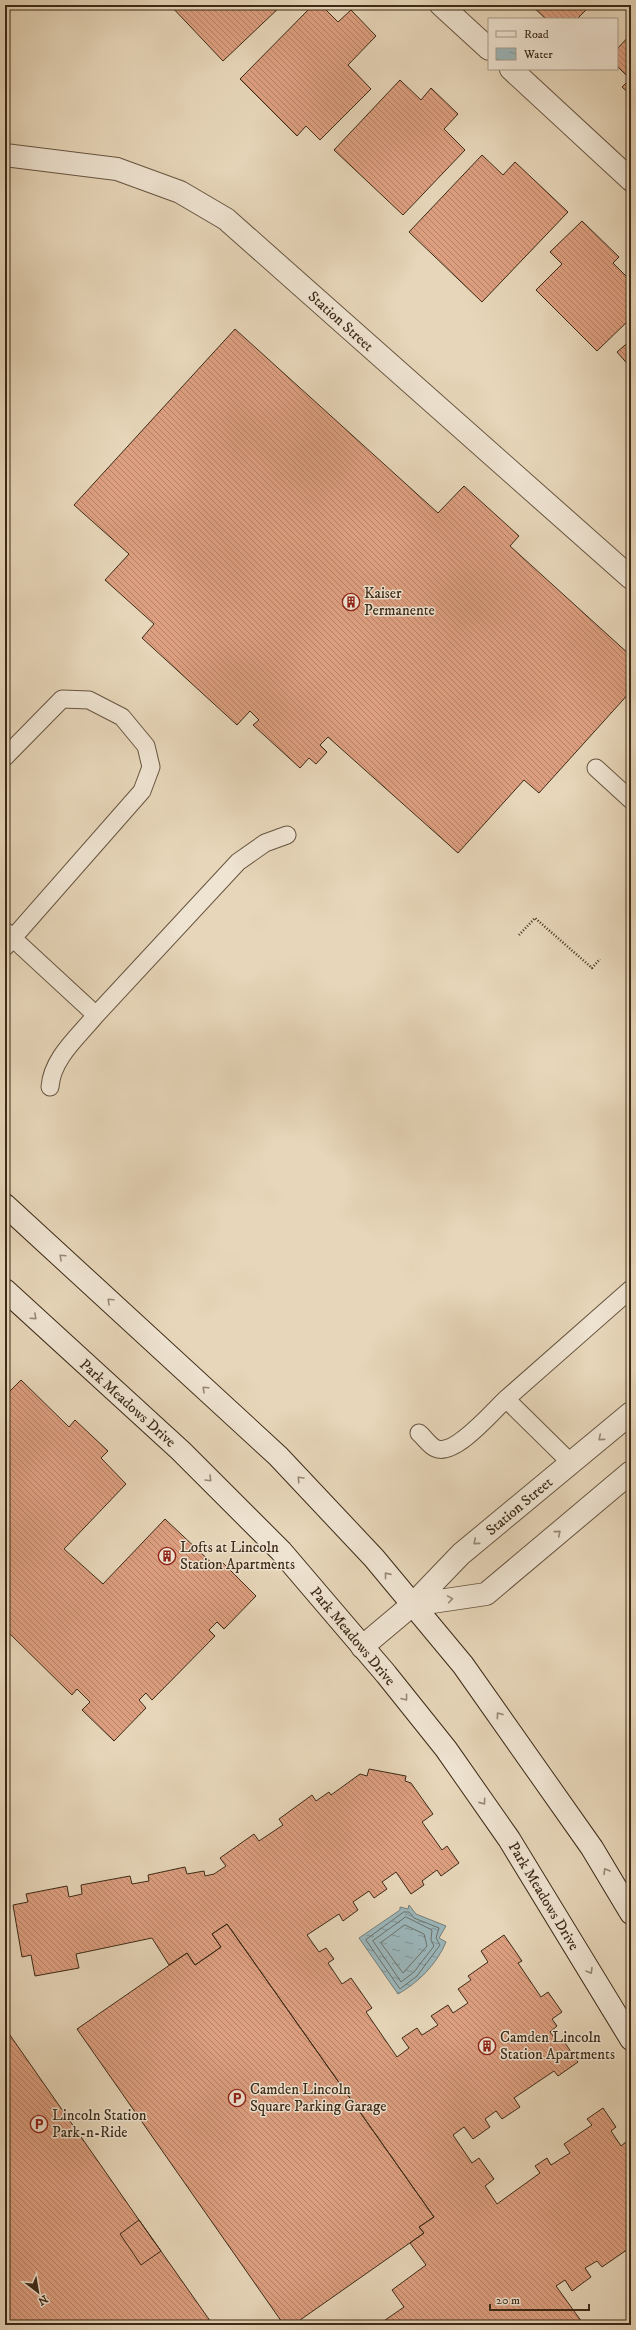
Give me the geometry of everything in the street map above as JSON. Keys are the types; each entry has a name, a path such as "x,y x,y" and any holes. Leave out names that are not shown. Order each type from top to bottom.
{"main road":[{"path":"441,5 488,48"},
{"path":"511,70 631,180"},
{"name":"Station Street","path":"5,155 117,169 180,192 226,218 631,578"},
{"path":"5,1205 278,1456 374,1558 463,1665 592,1848 631,1913"},
{"name":"Park Meadows Drive","path":"5,1290 182,1451 281,1551 386,1674 446,1749 509,1839 631,2039"},
{"name":"Station Street","path":"362,1647 412,1605 456,1558 631,1413"},
{"path":"412,1605 486,1594 631,1472"}],"lane":[{"path":"5,757 62,699 89,700 122,717 146,746 151,767 142,791 8,938 96,1015"},
{"path":"596,768 631,800"},
{"path":"50,1086 51,1074 59,1059 96,1015 238,862 265,843 287,835"},
{"path":"419,1433 435,1448 445,1449 461,1442 506,1399 631,1289"},
{"path":"506,1399 571,1463"}],"path":[{"path":"519,935 535,918 592,968 600,959"}],"water":[{"path":"409,1905 416,1914 446,1926 439,1938 446,1942 438,1958 420,1979 398,1994 359,1938 400,1910 400,1907 408,1909"}],"building":[{"path":"170,5 282,5 223,61"},
{"path":"313,5 321,5 338,22 351,10 376,36 348,65 371,89 320,140 306,126 297,136 240,79"},
{"path":"531,5 591,5 578,18 545,18"},
{"path":"631,34 631,95 622,87 630,79 618,67 618,48"},
{"path":"400,80 421,100 431,88 458,114 444,129 465,150 403,215 334,150"},
{"path":"482,155 503,175 515,162 568,212 482,302 409,232"},
{"path":"582,221 619,257 613,263 631,281 631,318 597,351 536,290 562,264 550,252"},
{"name":"Kaiser Permanente","path":"235,329 438,513 464,486 519,536 510,546 631,656 631,691 539,793 524,780 458,853 328,737 320,745 327,752 316,764 309,758 300,768 253,725 259,720 250,711 237,725 142,638 154,624 105,580 129,554 74,505"},
{"path":"631,340 631,368 617,352"},
{"name":"Lofts at Lincoln Station Apartments","path":"21,1380 69,1427 75,1420 108,1451 101,1458 126,1484 64,1549 103,1584 165,1519 217,1568 222,1562 256,1596 224,1629 217,1622 209,1630 215,1636 152,1700 146,1693 139,1700 146,1708 114,1741 82,1710 90,1702 77,1689 72,1695 5,1629 5,1396"},
{"name":"Camden Lincoln Station Apartments","path":"369,1769 406,1776 405,1781 411,1783 433,1814 422,1822 442,1850 447,1846 459,1863 441,1876 437,1870 422,1881 424,1885 411,1894 396,1872 382,1882 387,1889 374,1898 369,1891 353,1902 358,1910 343,1921 339,1914 307,1935 319,1952 326,1948 334,1959 328,1963 342,1984 351,1978 372,2008 366,2012 397,2057 409,2048 402,2038 417,2028 422,2035 438,2025 431,2016 448,2005 453,2013 468,2003 458,1989 471,1980 468,1976 488,1962 481,1951 504,1935 522,1961 518,1963 541,1997 548,1992 562,2012 552,2019 557,2026 550,2032 558,2043 563,2040 578,2062 558,2076 554,2071 514,2098 520,2107 502,2119 496,2111 485,2119 490,2127 473,2139 464,2127 453,2135 472,2163 479,2158 494,2179 485,2186 497,2204 540,2173 535,2166 547,2158 551,2165 570,2153 564,2144 592,2125 587,2119 603,2108 616,2127 611,2131 621,2146 626,2142 631,2150 631,2247 602,2267 597,2261 585,2268 591,2277 572,2291 565,2280 556,2286 584,2325 378,2325 404,2307 392,2290 426,2265 410,2243 424,2233 419,2227 434,2217 227,1924 212,1934 221,1947 195,1965 187,1953 169,1965 152,1938 76,1954 79,1968 35,1976 31,1955 22,1957 13,1905 28,1902 26,1894 67,1886 69,1897 82,1894 81,1885 130,1876 132,1884 149,1881 148,1875 185,1867 187,1874 204,1871 205,1876 214,1874 226,1866 220,1858 254,1834 259,1841 283,1825 279,1819 312,1795 316,1801 329,1792 331,1795 360,1774 367,1776"},
{"name":"Camden Lincoln Square Parking Garage","path":"227,1924 434,2217 419,2227 424,2233 293,2325 284,2325 77,2029 187,1953 195,1965 210,1955 221,1947 212,1934"},
{"name":"Lincoln Station Park-n-Ride","path":"5,2028 139,2220 213,2325 5,2325"},
{"path":"139,2220 161,2251 141,2265 120,2234"}],"place":[{"name":"Kaiser Permanente","path":"351,602"},
{"name":"Lofts at Lincoln Station Apartments","path":"167,1556"},
{"name":"Camden Lincoln Station Apartments","path":"487,2046"},
{"name":"Camden Lincoln Square Parking Garage","path":"237,2098"},
{"name":"Lincoln Station Park-n-Ride","path":"39,2124"}]}
